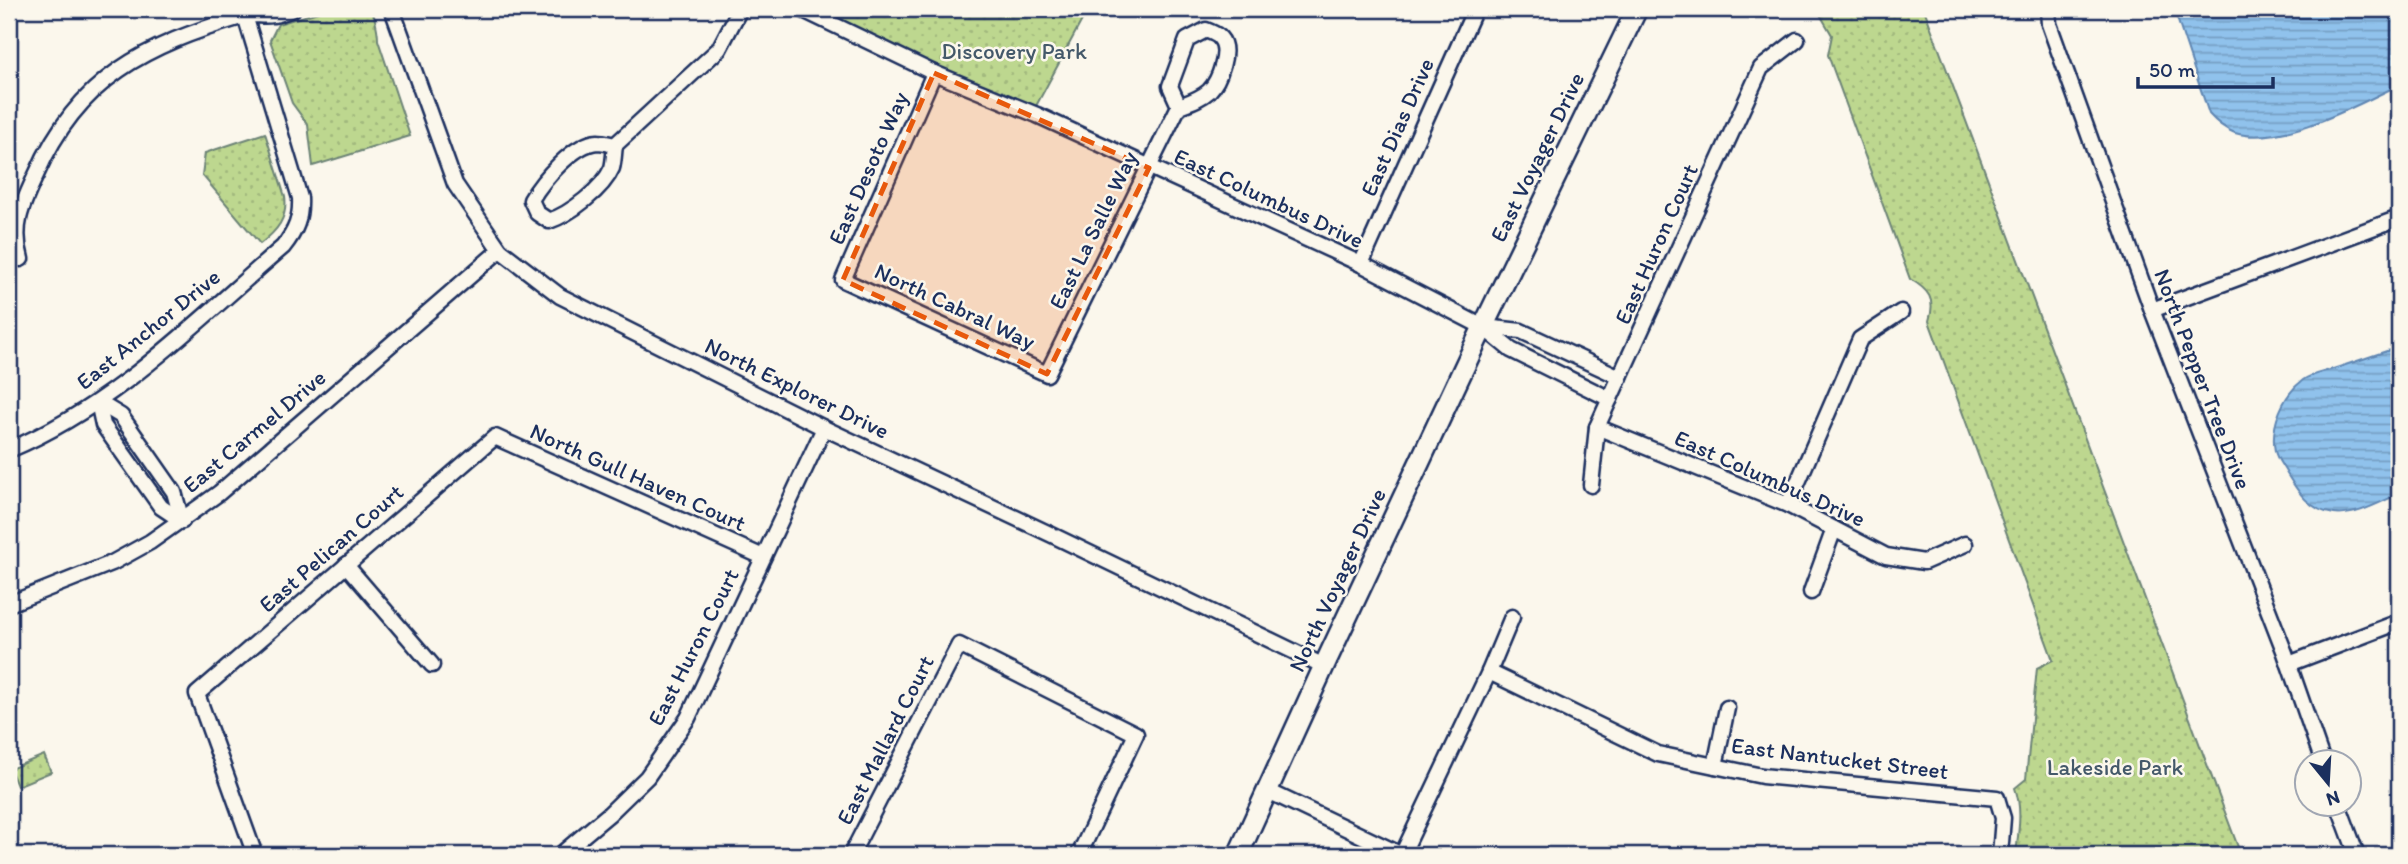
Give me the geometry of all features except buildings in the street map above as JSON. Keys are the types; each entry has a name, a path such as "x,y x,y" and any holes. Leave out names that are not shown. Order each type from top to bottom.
{"street":[{"path":"21,259 16,244 16,229 27,194 55,136 90,91 108,76 169,42 247,11 274,15 293,9"},
{"name":"North Explorer Drive","path":"392,9 455,184 500,250 559,296 824,428 1324,666"},
{"path":"615,145 598,142 579,148 541,183 531,200 537,213 549,221 561,217 601,186 612,166 615,145 719,49 740,9"},
{"name":"East Columbus Drive","path":"801,9 934,73 1037,115 1361,264 1483,327 1511,351 1610,399"},
{"name":"East Dias Drive","path":"1361,264 1475,9"},
{"name":"East Voyager Drive","path":"1483,327 1637,9"},
{"name":"North Pepper Tree Drive","path":"2048,9 2049,23 2152,310 2289,664 2318,748"},
{"name":"East Anchor Drive","path":"9,450 53,429 98,402 284,247 293,234 301,211 296,181 247,11"},
{"path":"1206,30 1219,37 1225,46 1222,65 1211,89 1195,101 1179,106 1170,86 1178,62 1186,40 1206,30"},
{"name":"East Huron Court","path":"1591,485 1597,427 1761,68 1797,40"},
{"name":"East Desoto Way","path":"843,281 934,73"},
{"name":"East La Salle Way","path":"1047,374 1179,106"},
{"path":"2152,310 2399,218"},
{"name":"East Carmel Drive","path":"9,604 113,563 181,521 219,493 500,250"},
{"name":"North Cabral Way","path":"843,281 1047,374"},
{"path":"1788,505 1860,339 1901,312"},
{"name":"East Columbus Drive","path":"1483,327 1521,331 1620,377"},
{"name":"North Voyager Drive","path":"1238,855 1483,327"},
{"path":"98,402 103,425 161,507 181,521"},
{"name":"East Columbus Drive","path":"1597,427 1788,505 1886,556 1924,562 1965,544"},
{"name":"East Huron Court","path":"568,853 648,777 688,718 824,428"},
{"name":"North Gull Haven Court","path":"495,437 763,557"},
{"name":"East Pelican Court","path":"255,855 197,694 495,437"},
{"path":"1811,592 1834,530"},
{"path":"346,565 432,665"},
{"path":"1268,791 1402,855 1512,617"},
{"path":"2289,664 2399,622"},
{"name":"East Mallard Court","path":"851,855 959,645 1136,734 1079,855"},
{"name":"East Nantucket Street","path":"1489,671 1658,754 1762,776 1997,798 2003,818 2000,855"},
{"path":"1715,766 1727,708"},
{"path":"2343,818 2357,855"}],"highlighted area":[{"path":"934,73 1149,168 1047,374 843,280"}],"green space":[{"path":"328,9 372,9 378,40 410,136 313,166 308,125 292,103 270,40 278,24"},
{"name":"Discovery Park","path":"818,9 1088,9 1036,106 938,67"},
{"name":"Lakeside Park","path":"1811,9 1924,9 2241,855 2016,855 2019,813 2015,788 2026,779 2037,668 2053,660 1929,321 1931,301 1926,291 1910,279 1828,55 1832,35 1818,11"},
{"path":"265,133 285,197 285,211 280,224 260,244 202,175 205,153"},
{"path":"44,755 51,772 17,786 10,769"}],"water":[{"path":"2174,9 2399,9 2399,85 2341,113 2296,129 2254,136 2235,133 2209,114"},
{"path":"2399,347 2399,494 2350,513 2334,514 2318,509 2300,494 2276,454 2274,431 2284,402 2296,386 2310,376"}]}
